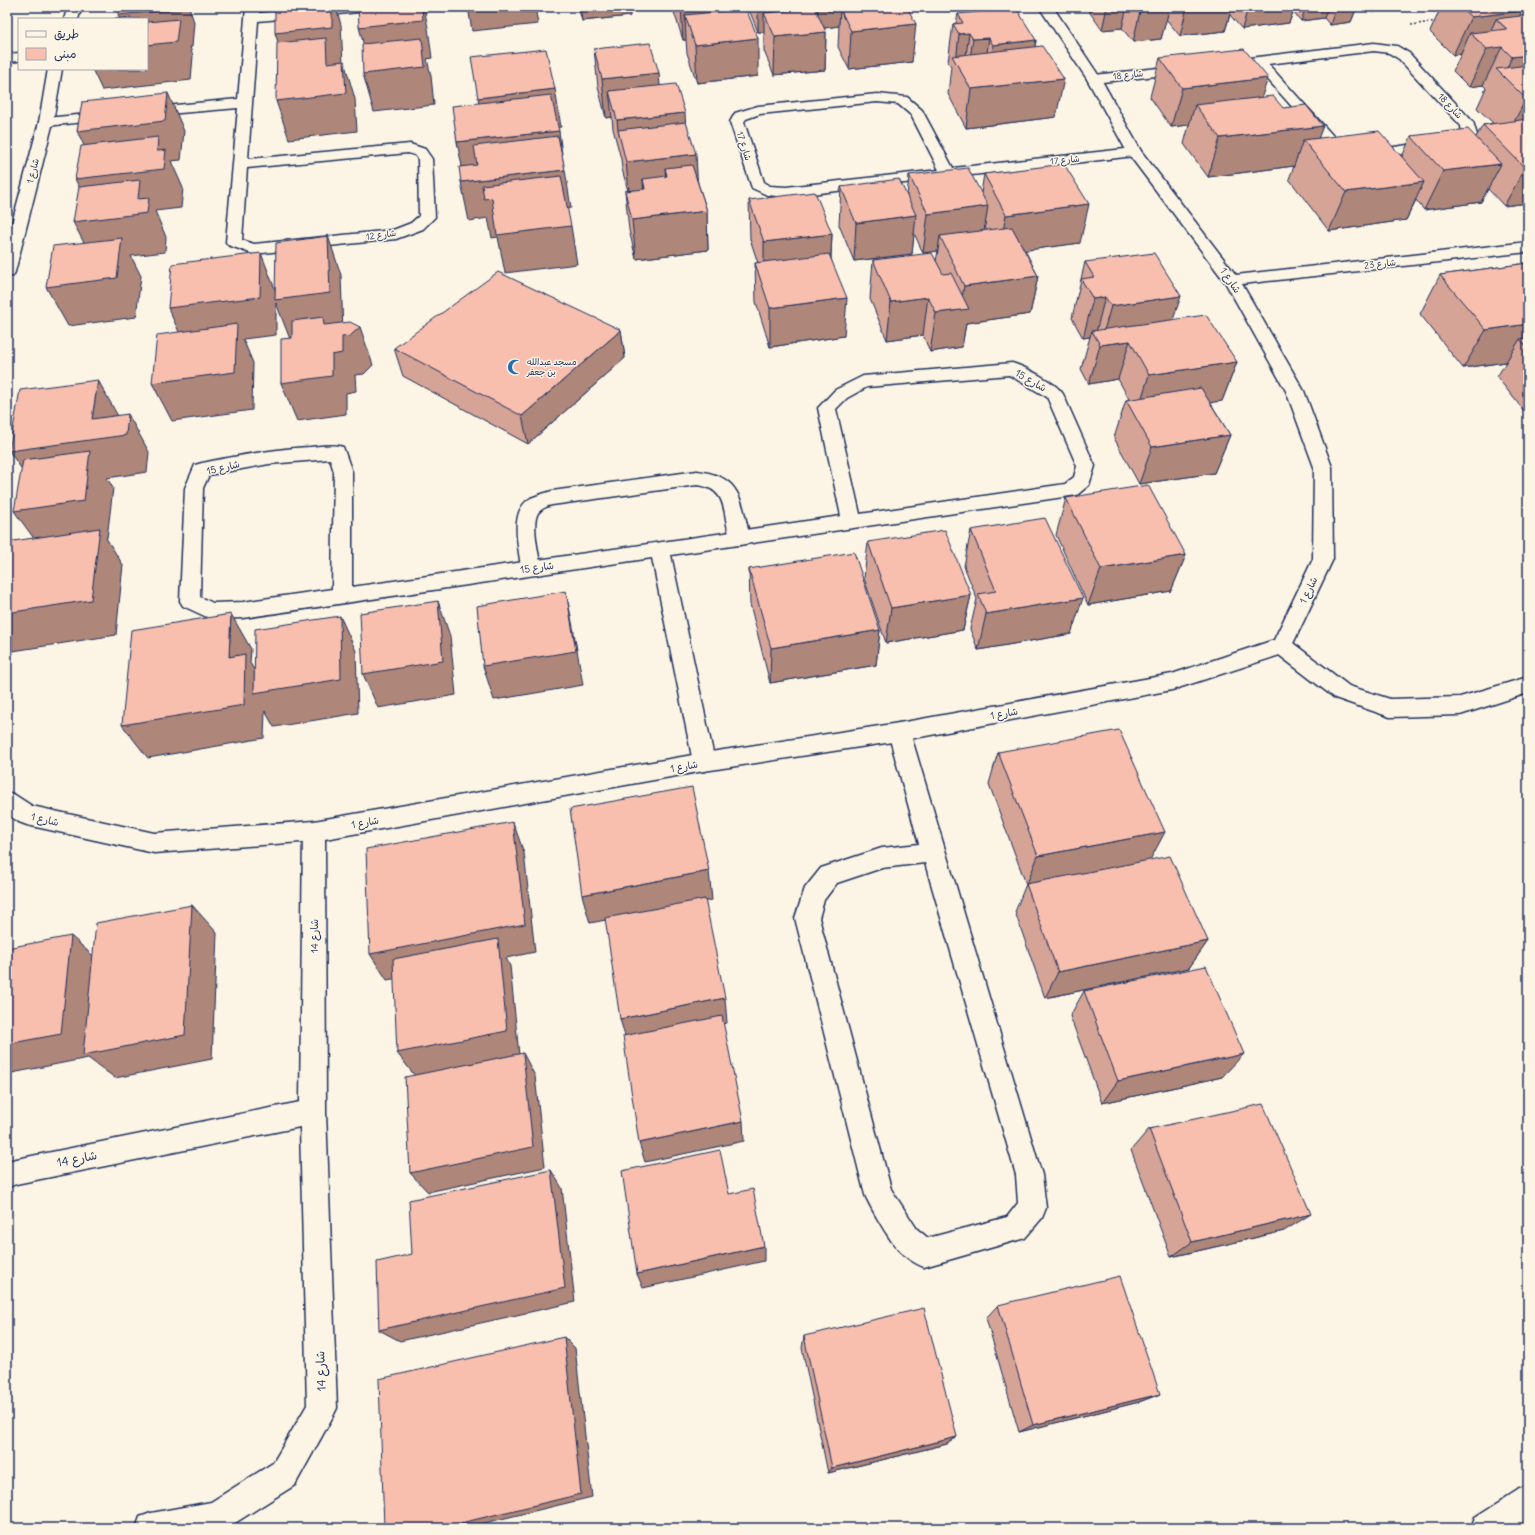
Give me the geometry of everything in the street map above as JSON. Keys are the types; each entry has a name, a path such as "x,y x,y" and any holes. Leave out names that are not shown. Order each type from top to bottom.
{"street":[{"path":"71,18 75,7"},
{"name":"شارع 12","path":"240,164 410,148 420,152 425,159 427,217 417,226 396,234 253,249 234,242 240,164 252,12 371,7"},
{"name":"شارع 1","path":"7,802 27,815 154,843 314,832 704,762 900,732 1172,682 1282,646 1323,558 1323,467 1295,391 1232,280 1134,152 1094,79 1046,7"},
{"name":"شارع 18","path":"1094,79 1374,47 1392,49 1404,56 1468,125 1470,134 1458,142 1374,154 1349,150 1330,141 1258,61"},
{"path":"7,58 18,57"},
{"name":"شارع 1","path":"7,272 46,122 55,70"},
{"name":"شارع 17","path":"948,173 917,113 902,100 877,98 758,110 740,116 736,122 757,185 767,190 786,192 1134,152"},
{"path":"46,122 245,102"},
{"name":"شارع 23","path":"1232,280 1528,247"},
{"name":"شارع 15","path":"342,596 342,472 337,452 314,452 202,470 194,488 190,602 211,611 243,610 342,596 531,568 660,550 740,538 852,522 1070,490 1082,480 1086,466 1054,394 1033,380 1012,369 863,382 841,394 827,408 852,522"},
{"path":"531,568 526,522 527,514 532,506 541,500 552,498 697,478 708,478 718,481 725,487 729,494 740,538"},
{"path":"660,550 704,762"},
{"path":"1282,646 1342,692 1390,708 1460,706 1528,685"},
{"path":"900,732 933,852 1029,1175 1032,1208 1015,1228 924,1253 907,1239 880,1195 807,918 813,895 829,875 882,858 933,852"},
{"name":"شارع 14","path":"151,1528 216,1517 284,1474 322,1408 313,1112 314,832"},
{"name":"شارع 14","path":"7,1175 12,1172 313,1112"},
{"path":"1486,1528 1528,1501"},
{"path":"1494,1528 1528,1511"}],"path":[{"path":"1392,49 1400,27 1439,21"}],"building":[{"path":"120,7 178,7 178,9 118,15"},
{"path":"275,7 332,7 332,27 275,33"},
{"path":"358,7 422,7 423,20 359,27"},
{"path":"850,7 907,7 916,24 851,31 840,9"},
{"path":"1460,7 1517,7 1522,11 1471,17"},
{"path":"815,8 826,32 775,37 764,13"},
{"path":"1016,8 1036,40 993,45 989,38 973,39 969,33 959,34 953,24 963,23 958,14"},
{"path":"746,9 758,38 695,45 685,15"},
{"path":"1528,15 1528,55 1512,57 1502,47 1487,49 1470,33 1507,29 1496,19"},
{"path":"179,19 176,42 148,45 148,22"},
{"path":"326,38 327,63 344,61 346,93 276,101 277,43"},
{"path":"422,38 425,67 363,74 362,44"},
{"path":"650,43 659,73 602,79 594,49"},
{"path":"1042,46 1064,79 971,89 952,56"},
{"path":"546,49 555,89 478,98 471,57"},
{"path":"1244,49 1268,78 1182,88 1160,58"},
{"path":"1528,65 1528,99 1526,99 1496,69"},
{"path":"676,84 685,113 617,120 609,91"},
{"path":"168,93 165,121 77,131 82,102"},
{"path":"551,95 559,131 457,142 452,106"},
{"path":"1273,96 1283,108 1306,105 1323,126 1220,138 1195,105"},
{"path":"1528,119 1528,167 1525,168 1483,125"},
{"path":"686,122 696,154 626,162 618,130"},
{"path":"1468,129 1501,164 1443,171 1411,136"},
{"path":"1379,131 1424,182 1346,192 1303,140"},
{"path":"558,136 565,170 461,182 459,167 477,165 474,146"},
{"path":"158,137 157,151 166,150 164,169 75,179 81,146"},
{"path":"1064,164 1089,204 1006,215 984,174"},
{"path":"692,165 707,211 632,220 625,191 645,189 643,179 667,176 665,168"},
{"path":"968,168 988,206 928,214 909,175"},
{"path":"561,176 571,226 497,235 492,198 484,199 482,185"},
{"path":"899,179 916,215 856,223 841,187"},
{"path":"140,180 138,199 149,198 147,213 73,222 79,187"},
{"path":"815,192 832,234 764,242 749,200"},
{"path":"1012,227 1038,276 964,286 940,236"},
{"path":"328,236 330,293 275,300 276,243"},
{"path":"122,238 117,278 46,287 53,246"},
{"path":"261,253 260,297 168,308 172,264"},
{"path":"932,253 943,274 951,273 969,309 936,313 928,297 891,302 873,260"},
{"path":"1154,253 1181,296 1111,306 1105,297 1093,299 1081,279 1094,277 1085,262"},
{"path":"829,254 847,298 770,308 755,263"},
{"path":"1528,263 1528,324 1486,330 1440,275"},
{"name":"مسجد عبدالله بن جعفر","path":"498,272 621,330 522,416 394,348"},
{"path":"1206,315 1237,362 1149,375 1130,341 1100,345 1092,331"},
{"path":"323,317 324,325 350,322 360,327 350,336 342,337 342,353 332,355 332,376 281,383 281,339 292,338 292,321"},
{"path":"237,324 235,372 152,383 157,335"},
{"path":"1528,338 1528,348 1520,339"},
{"path":"98,380 92,419 128,414 126,435 9,451 20,390"},
{"path":"1201,388 1230,435 1152,447 1126,400"},
{"path":"90,451 84,501 14,511 23,460"},
{"path":"1148,485 1186,555 1101,569 1066,498"},
{"path":"1045,518 1083,598 986,614 978,594 996,591 971,530"},
{"path":"100,528 91,600 7,613 7,542"},
{"path":"945,530 971,595 891,608 868,542"},
{"path":"854,552 880,630 771,648 749,569"},
{"path":"566,591 576,651 483,666 477,606"},
{"path":"438,601 443,661 363,674 360,613"},
{"path":"231,614 229,657 245,654 244,705 122,725 131,630"},
{"path":"340,616 341,679 254,693 255,629"},
{"path":"1119,730 1165,832 1038,856 998,752"},
{"path":"692,787 709,871 582,895 570,809"},
{"path":"513,822 525,924 370,954 366,849"},
{"path":"1170,856 1208,941 1058,972 1026,884"},
{"path":"705,899 725,998 620,1019 605,918"},
{"path":"192,905 185,1035 83,1055 96,923"},
{"path":"71,936 61,1034 7,1044 7,948"},
{"path":"498,939 507,1031 397,1053 393,959"},
{"path":"1206,966 1244,1054 1118,1081 1084,991"},
{"path":"722,1016 743,1121 639,1143 623,1036"},
{"path":"523,1053 533,1147 410,1173 405,1077"},
{"path":"1263,1104 1311,1214 1192,1242 1149,1129"},
{"path":"720,1150 729,1194 753,1189 764,1246 637,1274 622,1171"},
{"path":"551,1170 565,1288 379,1330 377,1262 412,1254 409,1200"},
{"path":"1120,1276 1160,1394 1033,1425 998,1305"},
{"path":"924,1308 957,1437 832,1468 804,1336"},
{"path":"564,1337 581,1494 440,1528 384,1528 379,1379"}],"place":[{"name":"مسجد عبدالله بن جعفر","path":"515,367"}]}
